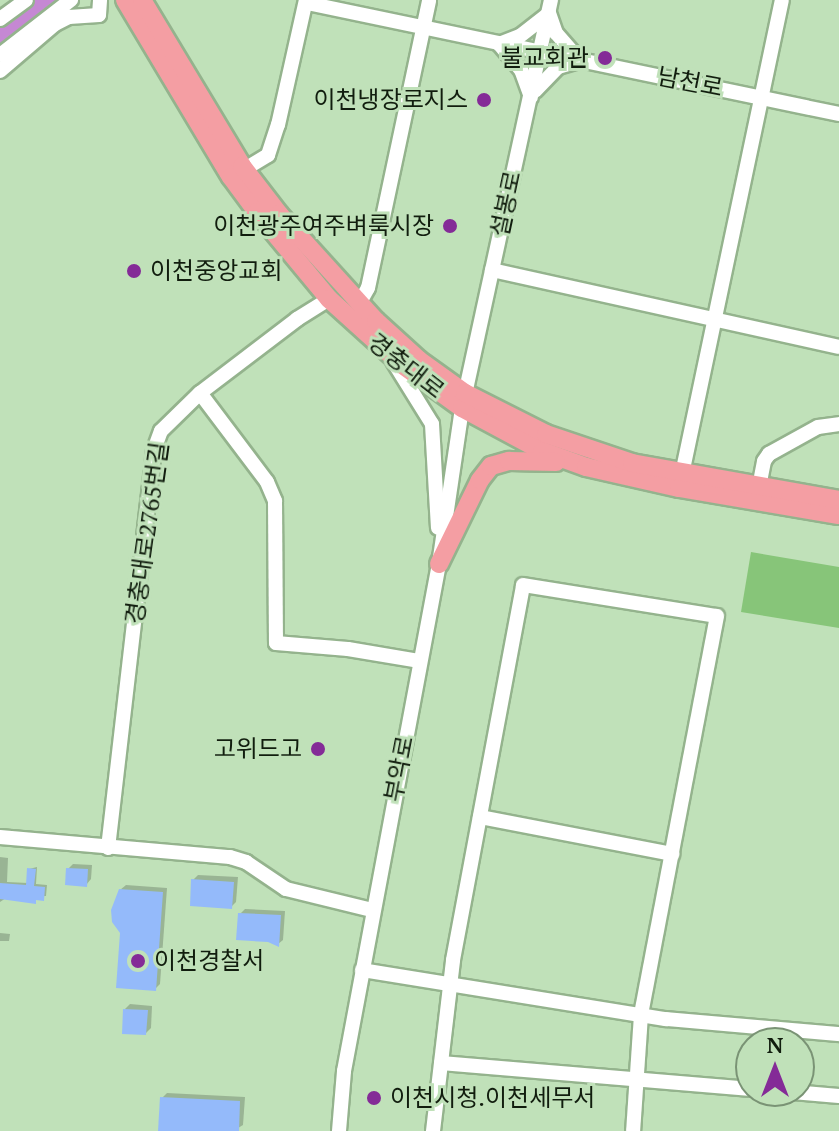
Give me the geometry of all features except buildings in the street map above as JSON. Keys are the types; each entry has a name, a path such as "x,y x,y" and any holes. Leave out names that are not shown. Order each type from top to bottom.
{"main road":[{"name":"경충대로","path":"135,2 245,169 279,214 359,304 464,400 560,439 632,463 839,500"},
{"name":"경충대로","path":"135,2 231,177 329,299 388,354 542,451 586,467 679,488 839,515"},
{"path":"439,564 480,480 491,466 538,459 586,467"}],"street":[{"path":"0,19 26,0"},
{"path":"0,55 71,0"},
{"path":"359,304 368,288 429,0"},
{"path":"682,474 782,0"},
{"path":"245,169 268,155 307,1"},
{"name":"남천로","path":"307,1 839,114"},
{"path":"550,6 556,33 580,60 558,67 531,98 521,70 499,44 520,36 550,6"},
{"name":"설봉로","path":"464,400 550,6"},
{"path":"0,71 55,24 99,7"},
{"path":"492,270 839,347"},
{"name":"경충대로2765번길","path":"108,848 154,450 170,419 200,393 297,319 329,299"},
{"path":"388,354 432,424 439,564"},
{"path":"200,393 267,482 275,501 276,643 348,649 420,661"},
{"name":"부악로","path":"339,1131 344,1071 439,564 464,400"},
{"path":"759,487 764,461 769,454 818,427 839,424"},
{"path":"433,1131 451,984 523,585 717,616 641,1015 633,1131"},
{"path":"480,817 672,854"},
{"path":"0,837 230,857 246,862 286,889 372,910"},
{"path":"362,970 641,1015 839,1034"},
{"path":"441,1063 735,1088"},
{"path":"815,1094 839,1096"}],"green space":[{"path":"751,552 839,567 839,628 741,612"}],"waterway":[{"path":"0,40 48,0"}],"place":[{"name":"불교회관","path":"605,58"},
{"name":"이천냉장로지스","path":"484,100"},
{"name":"이천광주여주벼룩시장","path":"450,226"},
{"name":"이천중앙교회","path":"134,271"},
{"name":"고위드고","path":"318,749"},
{"name":"이천경찰서","path":"138,961"},
{"name":"이천시청.이천세무서","path":"374,1098"}]}
